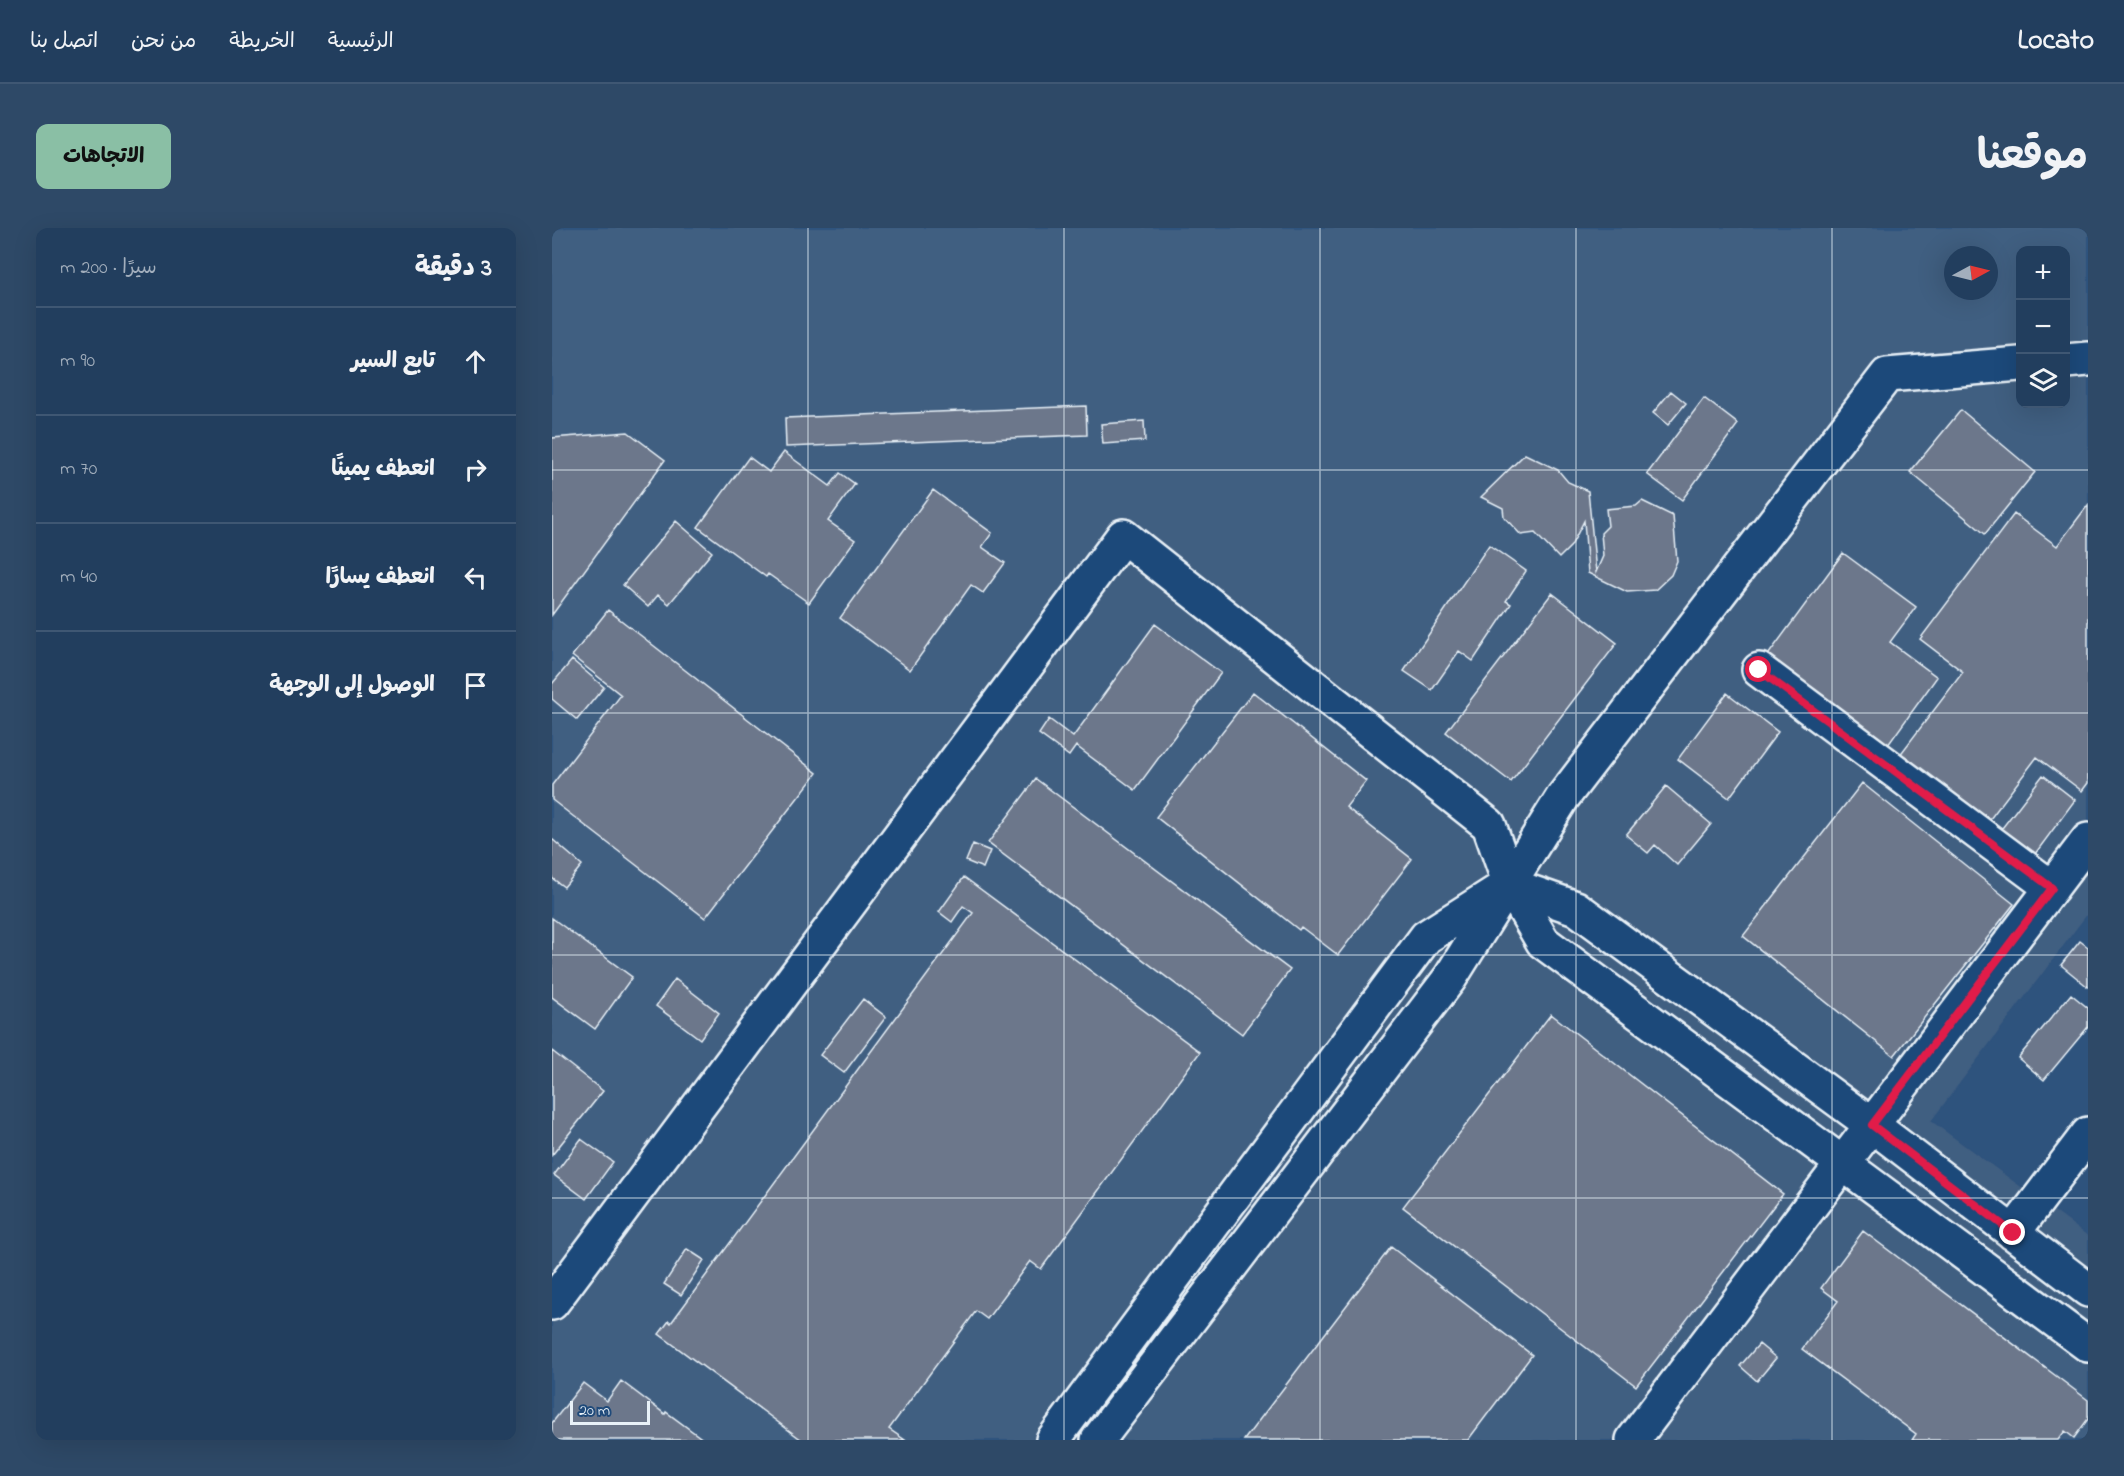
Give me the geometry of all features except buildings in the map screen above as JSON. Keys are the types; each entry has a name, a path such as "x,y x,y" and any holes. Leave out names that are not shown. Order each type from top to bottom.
{"street":[{"path":"2070,361 2088,359"},
{"path":"1098,1440 1450,978 1563,797 1887,375 2016,364"},
{"path":"552,1303 1123,536 1489,825 1509,885 1543,942 2088,1346"},
{"path":"1759,670 2052,888"},
{"path":"1633,1440 2088,840"},
{"path":"1509,885 1576,908 1872,1125 2088,1290"},
{"path":"1053,1440 1426,937 1509,885"},
{"path":"2013,1233 2088,1134"}],"shaded area":[{"path":"567,228 2088,228 2088,913 1931,1121 2088,1236 2088,1440 552,1440 552,230"}],"route":[{"path":"1759,670 2052,888 1872,1125 2013,1233"}]}
